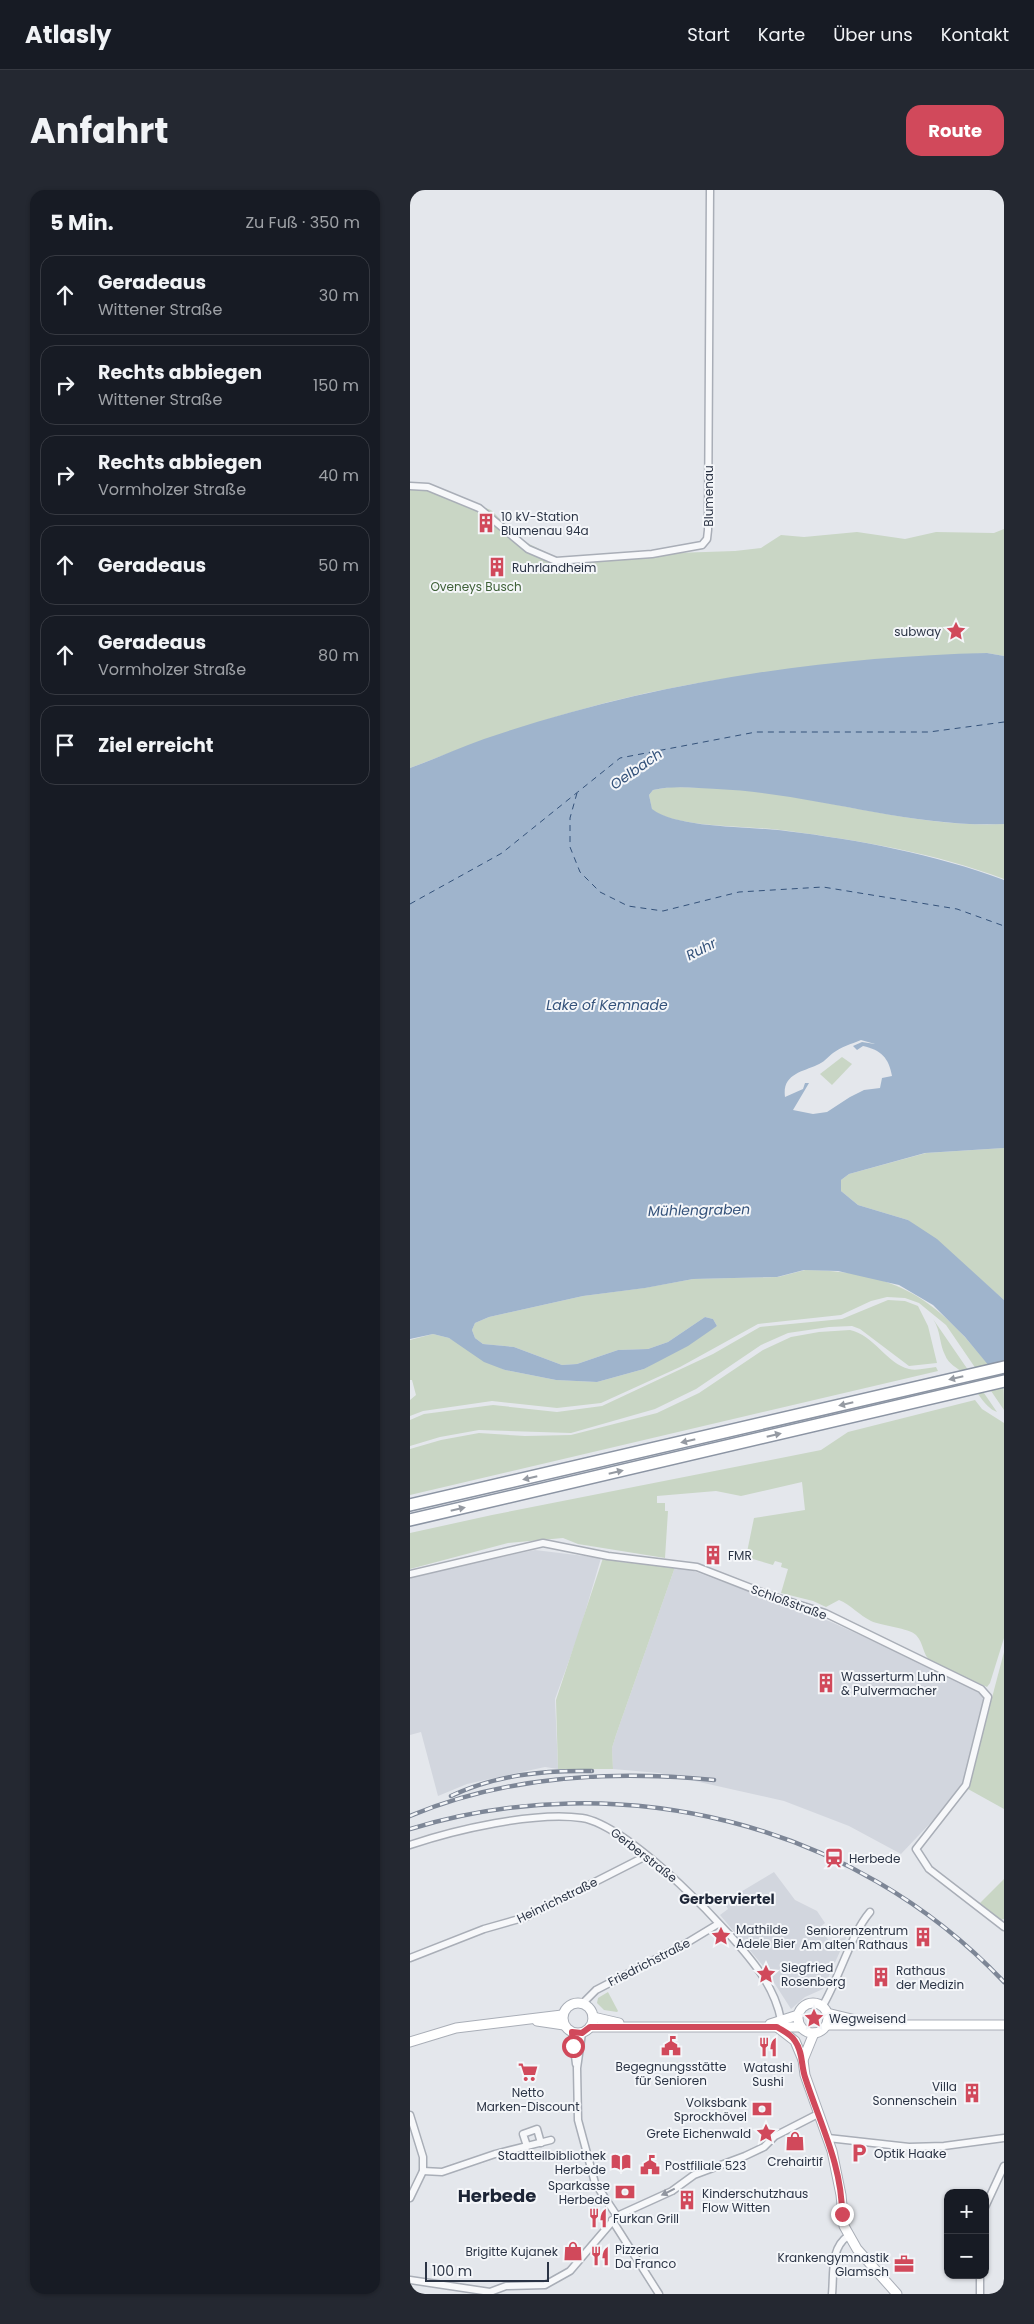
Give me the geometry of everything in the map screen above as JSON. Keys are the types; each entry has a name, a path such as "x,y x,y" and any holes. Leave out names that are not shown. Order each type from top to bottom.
{"highway":[{"path":"410,1505 1004,1367"},
{"path":"410,1520 1004,1382"}],"main road":[{"path":"563,2020 568,2007 582,2004 589,2009 593,2017 590,2027"},
{"path":"563,2020 572,2032 582,2033 590,2027 631,2025 763,2026 779,2023 798,2015 808,2004 882,2025"},
{"path":"825,2010 827,2025"},
{"path":"798,2015 802,2028 802,2057 805,2075 828,2138 838,2175 842,2214 848,2236 897,2294"},
{"path":"593,2017 631,2025"},
{"path":"410,2042 456,2028 532,2020 563,2020"},
{"path":"779,2023 802,2028 814,2033 821,2031 827,2025 1004,2025"},
{"path":"779,2023 795,2041 802,2057"},
{"path":"802,2057 814,2033"}],"street":[{"name":"Blumenau","path":"410,486 428,487 479,508 528,549 556,561 652,554 702,545 707,539 708,530 710,190"},
{"name":"Schloßstraße","path":"410,1574 544,1543 616,1557 688,1566 825,1613 981,1689 988,1697 966,1784 917,1846 922,1860 929,1869 1004,1927"},
{"name":"Gerberstraße","path":"410,1844 444,1834 516,1820 582,1818 602,1823 685,1888 718,1924 761,1974 772,1992 779,2023"},
{"name":"Heinrichstraße","path":"410,1958 476,1932 526,1917 646,1856"},
{"path":"825,2010 862,1921 870,1912"},
{"name":"Friedrichstraße","path":"582,2004 596,1990 685,1944 718,1924"},
{"path":"572,2032 577,2068 578,2120 595,2182 659,2294"},
{"path":"577,2068 582,2033"},
{"path":"410,2280 490,2292 506,2286 539,2286 570,2271 615,2218 672,2191 694,2175 764,2147 775,2136 818,2114"},
{"path":"410,2115 423,2157 423,2171 410,2198"},
{"path":"527,2146 523,2134 537,2129 542,2142"},
{"path":"828,2138 909,2147 944,2146 1004,2138"},
{"path":"423,2171 442,2172 551,2140"},
{"path":"989,2198 1004,2166"},
{"path":"832,2294 836,2250 842,2240 848,2236"},
{"path":"980,2279 980,2294"},
{"path":"539,2286 542,2294"}],"shaded area":[{"path":"535,1550 601,1558 579,1633 555,1699 558,1769 545,1767 467,1784 438,1796 421,1732 410,1735 410,1578 446,1568"},
{"path":"675,1567 688,1569 829,1621 981,1690 985,1698 965,1777 956,1796 901,1854 849,1826 784,1801 659,1773 613,1769 612,1748"},
{"path":"774,1872 795,1900 817,1911 825,1923 820,1927 830,1943 847,1936 823,1989 805,1997 791,2009 764,1967 720,1915 728,1909 724,1902"}],"green space":[{"name":"Oveneys Busch","path":"410,484 428,487 491,510 521,540 556,557 735,551 761,548 781,535 804,537 857,532 905,539 936,532 994,533 1004,529 1004,656 987,653 826,667 746,676 667,689 569,713 410,768"},
{"path":"671,787 758,791 917,819 976,824 1004,824 1004,879 952,862 898,849 774,829 698,823 664,816 652,810 649,795 653,790"},
{"path":"842,1057 852,1064 832,1085 820,1074"},
{"path":"1004,1148 1004,1300 908,1220 858,1205 841,1191 841,1180 849,1174 926,1153"},
{"path":"805,1270 858,1274 902,1288 921,1299 958,1330 998,1375 1003,1383 1004,1410 946,1325 919,1303 905,1298 887,1297 871,1301 841,1315 758,1324 680,1367 601,1403 557,1408 492,1401 423,1411 410,1416 410,1400 416,1395 412,1380 410,1380 410,1340 433,1334 449,1338 505,1370 556,1380 597,1382 644,1369 717,1326 713,1319 705,1317 668,1342 648,1349 618,1350 577,1364 562,1365 514,1347 483,1344 475,1338 472,1330 475,1323 489,1317 583,1296 693,1279 778,1277"},
{"path":"888,1300 905,1301 918,1306 928,1326 937,1363 909,1366 860,1329 852,1326 829,1327 788,1333 761,1345 696,1389 655,1409 571,1433 479,1430 440,1437 410,1446 410,1420 424,1414 493,1405 557,1412 602,1406 713,1354 760,1327 842,1319"},
{"path":"933,1319 997,1412 987,1406 964,1374 951,1364 943,1350"},
{"path":"850,1330 859,1333 901,1366 915,1370 936,1367 938,1371 410,1495 410,1449 441,1440 479,1433 525,1436 571,1435 657,1413 699,1393 763,1350 791,1337 819,1332"},
{"path":"975,1400 982,1409 1004,1423 1004,1638 990,1683 987,1687 931,1662 926,1656 919,1638 913,1633 871,1621 839,1600 826,1607 813,1601 781,1593 788,1569 781,1567 782,1563 775,1561 773,1565 746,1557 754,1518 805,1510 802,1482 741,1496 716,1491 657,1496 657,1503 665,1503 665,1511 668,1511 665,1558 578,1544 563,1538 508,1543 410,1569 410,1533 821,1450 848,1432"},
{"path":"603,1558 621,1562 675,1567 612,1748 613,1769 558,1769 556,1700"},
{"path":"1004,1652 1004,1809 968,1789"},
{"path":"1004,1879 1004,1919 1000,1920 980,1903"},
{"path":"608,1992 617,2012 604,2010 597,2003 598,1998"}],"water":[{"name":"Lake of Kemnade","path":"987,653 1004,656 1004,824 932,821 753,792 677,787 653,790 649,795 652,809 679,820 716,826 771,829 869,844 924,855 1004,880 1004,1148 925,1153 849,1174 841,1180 841,1191 858,1205 908,1220 937,1239 1004,1300 1004,1384 965,1337 933,1305 899,1285 838,1271 804,1270 777,1277 693,1279 645,1288 583,1296 489,1317 475,1323 472,1330 475,1338 483,1344 514,1347 562,1365 577,1364 618,1350 648,1349 668,1342 705,1317 713,1319 717,1326 688,1346 644,1369 597,1382 556,1380 505,1370 484,1362 449,1338 433,1334 410,1339 410,768 484,739 545,720 669,689 796,667 859,660","holes":["861,1040 875,1044 862,1042 853,1046 857,1050 863,1046 875,1050 889,1064 892,1076 882,1078 880,1088 864,1090 827,1112 813,1114 793,1110 809,1083 805,1083 803,1089 785,1097 787,1083 794,1075 819,1064 839,1049"]}],"ferry route":[{"path":"410,904 502,853 620,758 756,732 929,732 1004,722"},
{"path":"577,793 570,818 570,847 580,872 600,892 628,906 663,911 739,892 823,887 957,909 1004,926"}],"railway":[{"path":"451,1796 485,1783 520,1775 592,1771"},
{"path":"410,1816 483,1792 521,1784 560,1779 598,1776 637,1776 714,1780"},
{"path":"410,1829 489,1811 570,1803 650,1807 729,1822 805,1846 877,1882 944,1927 1004,1982"}],"place":[{"name":"10 kV-Station Blumenau 94a","path":"486,523"},
{"name":"Ruhrlandheim","path":"497,567"},
{"name":"subway","path":"956,631"},
{"name":"FMR","path":"713,1555"},
{"name":"Wasserturm Luhn & Pulvermacher","path":"826,1683"},
{"name":"Herbede","path":"834,1858"},
{"name":"Mathilde Adele Bier","path":"721,1936"},
{"name":"Seniorenzentrum Am alten Rathaus","path":"923,1937"},
{"name":"Siegfried Rosenberg","path":"766,1974"},
{"name":"Rathaus der Medizin","path":"881,1977"},
{"name":"Wegweisend","path":"814,2018"},
{"name":"Begegnungsstätte für Senioren","path":"671,2046"},
{"name":"Watashi Sushi","path":"768,2047"},
{"name":"Netto Marken-Discount","path":"528,2072"},
{"name":"Villa Sonnenschein","path":"972,2093"},
{"name":"Volksbank Sprockhövel","path":"762,2109"},
{"name":"Grete Eichenwald","path":"766,2133"},
{"name":"Crehairtif","path":"795,2141"},
{"name":"Optik Haake","path":"859,2153"},
{"name":"Stadtteilbibliothek Herbede","path":"621,2162"},
{"name":"Postfiliale 523","path":"650,2165"},
{"name":"Sparkasse Herbede","path":"625,2192"},
{"name":"Kinderschutzhaus Flow Witten","path":"687,2200"},
{"name":"Furkan Grill","path":"598,2218"},
{"name":"Brigitte Kujanek","path":"573,2251"},
{"name":"Pizzeria Da Franco","path":"600,2256"},
{"name":"Krankengymnastik Glamsch","path":"904,2264"}],"district":[{"name":"Gerberviertel","path":"727,1899"},
{"name":"Herbede","path":"497,2195"}],"route":[{"path":"573,2046 572,2032 582,2033 590,2027 631,2025 763,2026 777,2027 790,2035 801,2054 805,2075 832,2151 842,2195 842,2214"}],"water label":[{"name":"Oelbach","path":"636,769"},
{"name":"Ruhr","path":"701,949"},
{"name":"Mühlengraben","path":"699,1210"}]}
